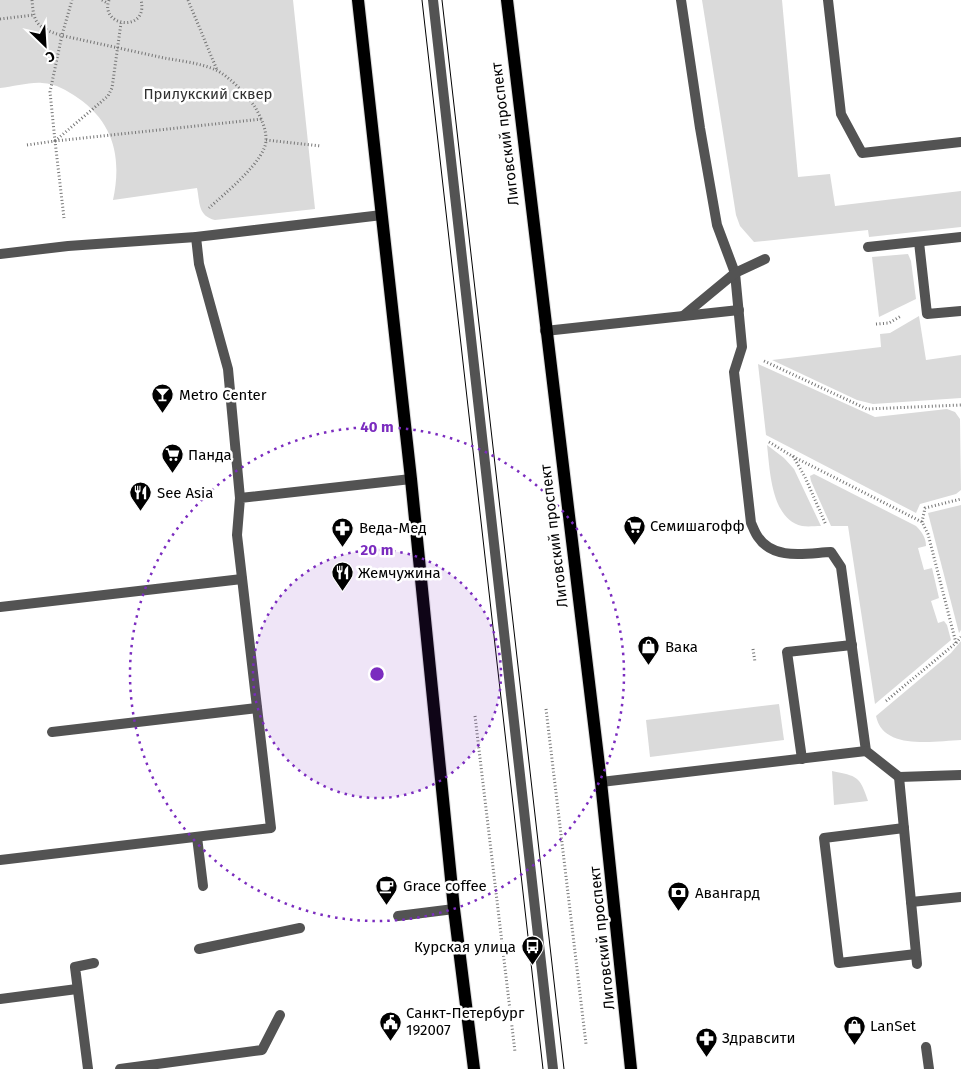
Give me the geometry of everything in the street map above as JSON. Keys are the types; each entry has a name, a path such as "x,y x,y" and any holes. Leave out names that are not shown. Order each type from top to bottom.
{"main road":[{"path":"358,0 411,479 454,909 474,1069"},
{"name":"Лиговский проспект","path":"506,0 601,782 631,1069"}],"lane":[{"path":"433,0 553,1069"},
{"path":"681,0 717,225 735,274 742,347 734,372 751,523 758,538 768,548 786,554 832,552 841,567 866,751"},
{"path":"828,0 841,114 862,153 961,142"},
{"path":"0,254 68,246 196,237 382,215"},
{"path":"0,860 271,828 237,535 240,498 228,369 199,264 196,237"},
{"path":"868,247 961,237"},
{"path":"919,242 926,314 961,311"},
{"path":"682,316 735,274 765,258"},
{"path":"545,331 739,310"},
{"path":"240,498 411,479"},
{"path":"0,607 242,579"},
{"path":"802,759 787,652 852,645"},
{"path":"52,732 257,708"},
{"path":"601,782 866,751 899,777 961,775"},
{"path":"899,777 904,828 911,902 916,959 839,963 824,838 904,828"},
{"path":"197,836 203,886"},
{"path":"911,902 961,897"},
{"path":"398,916 454,909"},
{"path":"199,949 300,928"},
{"path":"88,1069 74,967 94,963"},
{"path":"0,999 77,989"},
{"path":"120,1069 262,1050 280,1014"},
{"path":"926,1047 929,1069"}],"path":[{"path":"32,0 37,22 43,28 62,35 118,49 198,64 217,70 253,104 262,119 266,140 259,158 244,176 204,212 196,237"},
{"path":"68,246 50,92 62,35 72,0"},
{"path":"102,0 108,2 110,16 115,21 121,23 129,23 136,20 141,14 143,6 141,0"},
{"path":"188,0 217,70"},
{"path":"0,18 34,14"},
{"path":"55,141 108,96 112,88 121,23"},
{"path":"27,145 262,119"},
{"path":"266,140 321,146"},
{"path":"742,347 762,360 868,409 961,405"},
{"path":"740,432 767,440 792,456 922,522 928,534 956,643"},
{"path":"792,456 805,477 826,526 832,552"},
{"path":"922,522 925,508 961,499"},
{"path":"862,713 875,710 961,637"},
{"path":"753,649 755,662"},
{"path":"754,656 760,655"},
{"path":"546,709 586,1044"},
{"path":"475,716 514,1052"}],"green space":[{"name":"Прилукский сквер","path":"0,0 293,0 315,209 215,220 209,218 203,212 197,188 113,200 116,170 112,143 107,130 90,108 69,92 52,85 32,83 0,88"},
{"path":"702,0 782,0 798,177 830,174 835,206 961,191 961,227 869,237 868,230 754,242 740,226 736,215"},
{"path":"908,254 911,261 916,299 879,317 872,257"},
{"path":"919,316 926,360 961,355 961,398 873,404 857,400 772,360 881,347 880,334 890,333"},
{"path":"758,364 875,417 947,409 955,412 960,419 961,490 956,494 920,504 916,513 766,435"},
{"path":"767,445 784,458 794,469 821,526 802,526 792,522 784,514 778,504 771,480"},
{"path":"814,474 916,526 925,540 926,546 918,548 924,570 932,568 939,598 931,601 938,623 944,621 951,640 875,704 848,526 831,526 811,481 810,476"},
{"path":"961,505 961,630 959,633 928,513"},
{"path":"961,641 961,740 925,742 899,739 889,735 881,727 876,716 951,653"},
{"path":"779,704 784,740 650,757 646,720"},
{"path":"832,771 856,778 863,786 868,801 834,805"}],"tram line":[{"path":"422,0 543,1069"},
{"path":"442,0 564,1069"}],"place":[{"name":"Metro Center","path":"163,414"},
{"name":"Панда","path":"172,474"},
{"name":"See Asia","path":"141,512"},
{"name":"Семишагофф","path":"634,545"},
{"name":"Веда-Мед","path":"343,547"},
{"name":"Жемчужина","path":"342,592"},
{"name":"Вака","path":"649,666"},
{"name":"Grace coffee","path":"387,905"},
{"name":"Авангард","path":"679,912"},
{"name":"Курская улица","path":"532,966"},
{"name":"Санкт-Петербург 192007","path":"390,1041"},
{"name":"LanSet","path":"854,1045"},
{"name":"Здравсити","path":"706,1057"}]}
